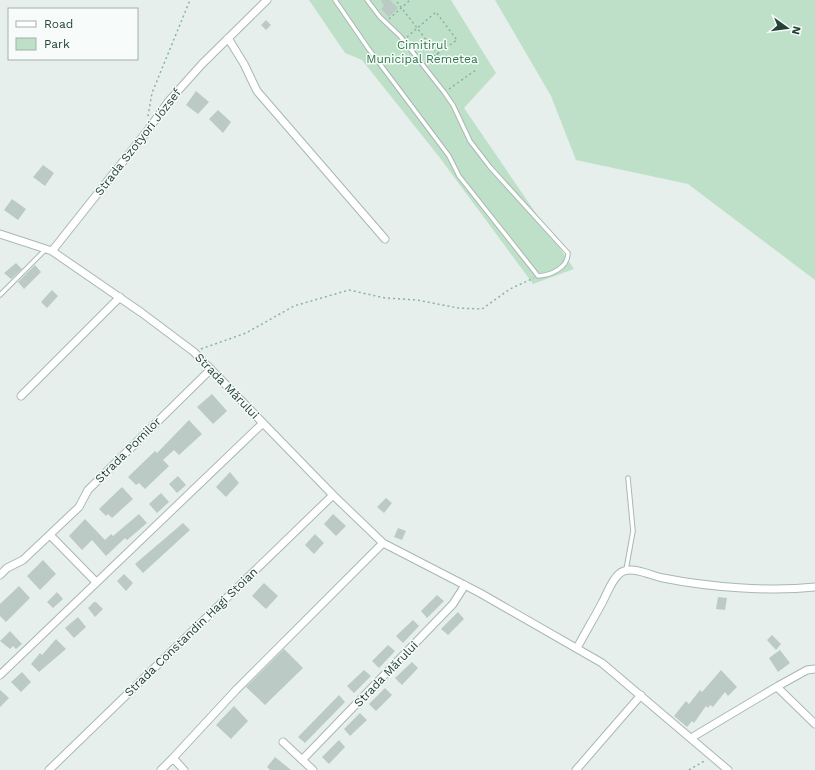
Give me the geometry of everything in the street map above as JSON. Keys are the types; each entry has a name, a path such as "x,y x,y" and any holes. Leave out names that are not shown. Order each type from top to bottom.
{"street":[{"name":"Strada Szotyori József","path":"49,250 148,130 168,102 228,38 267,0"},
{"path":"228,38 244,64 256,91 385,239"},
{"path":"0,234 49,250"},
{"name":"Strada Mărului","path":"49,250 120,297 194,352 333,495 383,543 466,585 577,648 615,672 728,770"},
{"path":"21,396 120,297"},
{"name":"Strada Pomilor","path":"0,575 7,568 23,560 79,507 88,490 211,368"},
{"path":"0,675 96,582 158,526 263,423"},
{"name":"Strada Constandin Hagi Stoian","path":"49,770 333,495"},
{"path":"50,535 96,582"},
{"path":"161,770 208,720 383,543"},
{"path":"577,648 612,584 619,574 626,570 632,570 663,578 730,586 779,589 815,587"},
{"name":"Strada Mărului","path":"302,760 454,604 466,585"},
{"path":"691,738 776,687 807,670 815,669"},
{"path":"776,687 815,724"},
{"path":"576,770 640,695"},
{"path":"283,742 313,770"},
{"path":"173,758 184,770"}],"lane":[{"path":"336,0 368,48 449,156 459,176 538,276 547,275 557,270 565,263 568,253 490,167 470,141 453,105 444,92 368,0"},
{"path":"0,295 49,250"},
{"path":"626,570 633,531 628,478"}],"path":[{"path":"148,130 148,108 152,93 190,0"},
{"path":"386,22 410,0"},
{"path":"397,2 418,27 438,55"},
{"path":"403,41 436,12 457,40 438,55 422,64"},
{"path":"444,92 476,70"},
{"path":"194,352 246,333 294,306 349,290 385,298 416,300 458,308 482,309 510,289 538,276"},
{"path":"689,770 705,763 710,755"}],"green space":[{"name":"Cimitirul Municipal Remetea","path":"309,0 451,0 496,73 464,108 574,269 533,284 440,158 362,60 345,53"},
{"path":"495,0 815,0 815,280 688,184 576,160 551,96"}],"building":[{"path":"381,0 390,0 398,8 389,17 381,9 384,6"},
{"path":"266,20 271,25 266,30 261,25"},
{"path":"196,91 209,102 198,114 186,105"},
{"path":"218,110 231,122 223,133 209,119"},
{"path":"43,165 54,173 45,186 33,177"},
{"path":"12,199 26,209 18,220 4,210"},
{"path":"16,263 22,269 11,279 4,273"},
{"path":"35,265 41,272 24,289 18,282"},
{"path":"52,290 58,296 47,308 41,302"},
{"path":"212,394 227,411 213,424 197,407"},
{"path":"189,420 202,434 179,455 174,450 163,460 169,466 145,489 139,483 136,485 128,477 155,451 157,453"},
{"path":"230,472 239,483 226,497 216,487"},
{"path":"178,476 186,485 177,493 169,484"},
{"path":"122,487 133,499 112,518 108,514 106,516 99,509"},
{"path":"161,493 169,502 157,513 149,504"},
{"path":"386,498 392,503 384,513 377,507"},
{"path":"139,514 147,523 127,540 125,538 106,556 92,540 82,550 69,536 85,519 105,540 111,534 113,536"},
{"path":"333,514 346,526 336,536 324,524"},
{"path":"183,523 190,530 143,573 135,564"},
{"path":"398,528 406,531 402,540 394,537"},
{"path":"315,534 324,543 314,554 305,545"},
{"path":"43,560 56,574 40,590 27,576"},
{"path":"124,574 133,583 126,591 117,581"},
{"path":"264,583 278,596 266,609 252,596"},
{"path":"19,586 30,598 6,622 0,616 0,604"},
{"path":"57,592 63,599 53,608 47,602"},
{"path":"437,595 444,601 427,618 421,611"},
{"path":"718,597 727,598 725,610 716,609"},
{"path":"96,602 103,609 95,617 88,608"},
{"path":"458,612 464,619 448,635 441,629"},
{"path":"78,617 86,627 74,638 65,628"},
{"path":"413,620 419,626 403,643 396,636"},
{"path":"10,631 22,644 16,649 13,646 10,649 0,641"},
{"path":"772,635 781,644 776,650 767,640"},
{"path":"56,639 66,649 39,672 31,664 40,653 42,655"},
{"path":"388,645 395,651 379,668 372,661"},
{"path":"284,649 303,668 265,705 246,687"},
{"path":"780,650 790,663 778,672 769,658"},
{"path":"412,662 418,668 402,685 395,678"},
{"path":"364,670 371,676 354,693 347,686"},
{"path":"721,670 737,687 728,696 725,692 713,707 710,705 708,708 706,706 694,723 692,721 687,727 674,716 686,701 689,704 700,690 702,692"},
{"path":"22,672 31,682 21,692 11,682"},
{"path":"385,688 392,695 376,711 369,704"},
{"path":"0,690 9,698 0,707"},
{"path":"339,695 345,702 305,743 298,737"},
{"path":"234,706 248,721 231,739 216,725"},
{"path":"360,713 367,720 350,736 344,729"},
{"path":"339,740 345,747 329,764 322,757"},
{"path":"275,757 291,770 270,770 267,767"}]}
